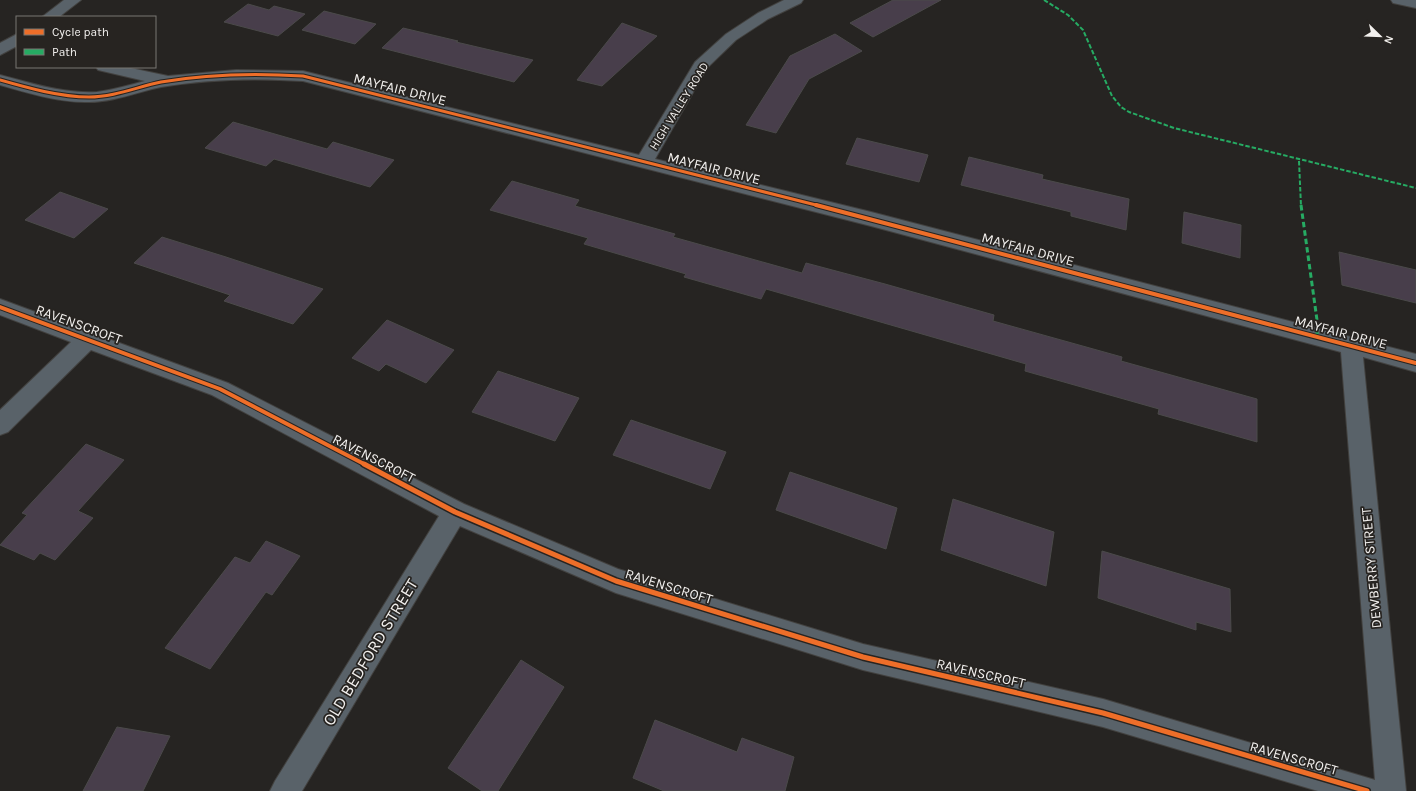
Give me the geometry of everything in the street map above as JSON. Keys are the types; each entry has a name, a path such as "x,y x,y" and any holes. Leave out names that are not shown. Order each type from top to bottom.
{"street":[{"path":"50,16 74,0"},
{"name":"HIGH VALLEY ROAD","path":"644,162 701,65 731,37 763,16 796,0"},
{"path":"1398,0 1416,4"},
{"name":"MAYFAIR DRIVE","path":"109,68 168,81"},
{"name":"MAYFAIR DRIVE","path":"0,80 45,92 88,97 127,92 168,81 271,74 303,76 871,219 1416,363"},
{"name":"RAVENSCROFT","path":"0,307 220,389 455,512 616,581 863,657 1103,713 1367,791"},
{"path":"0,425 88,339"},
{"name":"DEWBERRY STREET","path":"1351,346 1391,791"},
{"name":"OLD BEDFORD STREET","path":"286,791 455,512"}],"building":[{"path":"893,0 941,0 873,37 850,23"},
{"path":"248,4 269,10 274,6 305,14 278,36 224,22"},
{"path":"324,11 376,24 355,44 302,30"},
{"path":"622,23 657,36 602,86 577,80"},
{"path":"403,28 533,60 514,82 382,48"},
{"path":"835,34 862,51 809,79 776,133 746,125 790,56"},
{"path":"233,122 327,149 333,142 394,160 370,187 274,159 266,166 205,148"},
{"path":"857,138 928,155 919,182 846,164"},
{"path":"969,157 1043,175 1042,179 1129,199 1126,230 1071,216 1071,212 961,185"},
{"path":"512,181 579,200 575,206 675,234 673,237 802,273 806,263 885,284 994,315 993,321 1122,357 1121,361 1257,399 1257,442 1158,414 1159,409 1025,371 1026,364 766,289 761,299 684,277 686,274 584,244 588,238 490,210"},
{"path":"60,192 108,209 74,238 25,220"},
{"path":"1184,212 1241,225 1240,258 1182,243"},
{"path":"162,237 323,289 293,324 224,301 230,295 134,263"},
{"path":"1339,252 1416,270 1416,303 1342,285"},
{"path":"387,320 454,350 426,383 386,364 379,371 352,358"},
{"path":"498,371 579,398 555,441 472,412"},
{"path":"631,420 726,452 710,489 613,455"},
{"path":"86,444 124,460 78,511 93,518 55,560 40,553 34,560 0,545 27,515 22,513"},
{"path":"790,472 897,508 886,549 776,510"},
{"path":"953,499 1054,532 1046,586 941,550"},
{"path":"266,541 300,556 272,595 266,592 210,669 165,648 235,557 250,563"},
{"path":"1102,551 1230,589 1231,632 1196,622 1196,630 1098,598"},
{"path":"521,660 564,687 498,791 482,791 448,768"},
{"path":"655,720 737,752 742,738 794,757 785,791 664,791 633,778"},
{"path":"117,727 170,736 143,791 83,791"}],"marked path":[{"path":"1044,0 1068,15 1083,30 1112,96 1121,107 1129,112 1150,121 1174,128 1285,157 1416,188"},
{"path":"1299,161 1300,197 1317,320 1317,337"}],"cycle path":[{"path":"0,80 65,95 97,97 149,85 203,77 236,75 303,76 871,219 1416,363"},
{"path":"0,307 220,389 455,512 616,581 863,657 1103,713 1367,791"}]}
